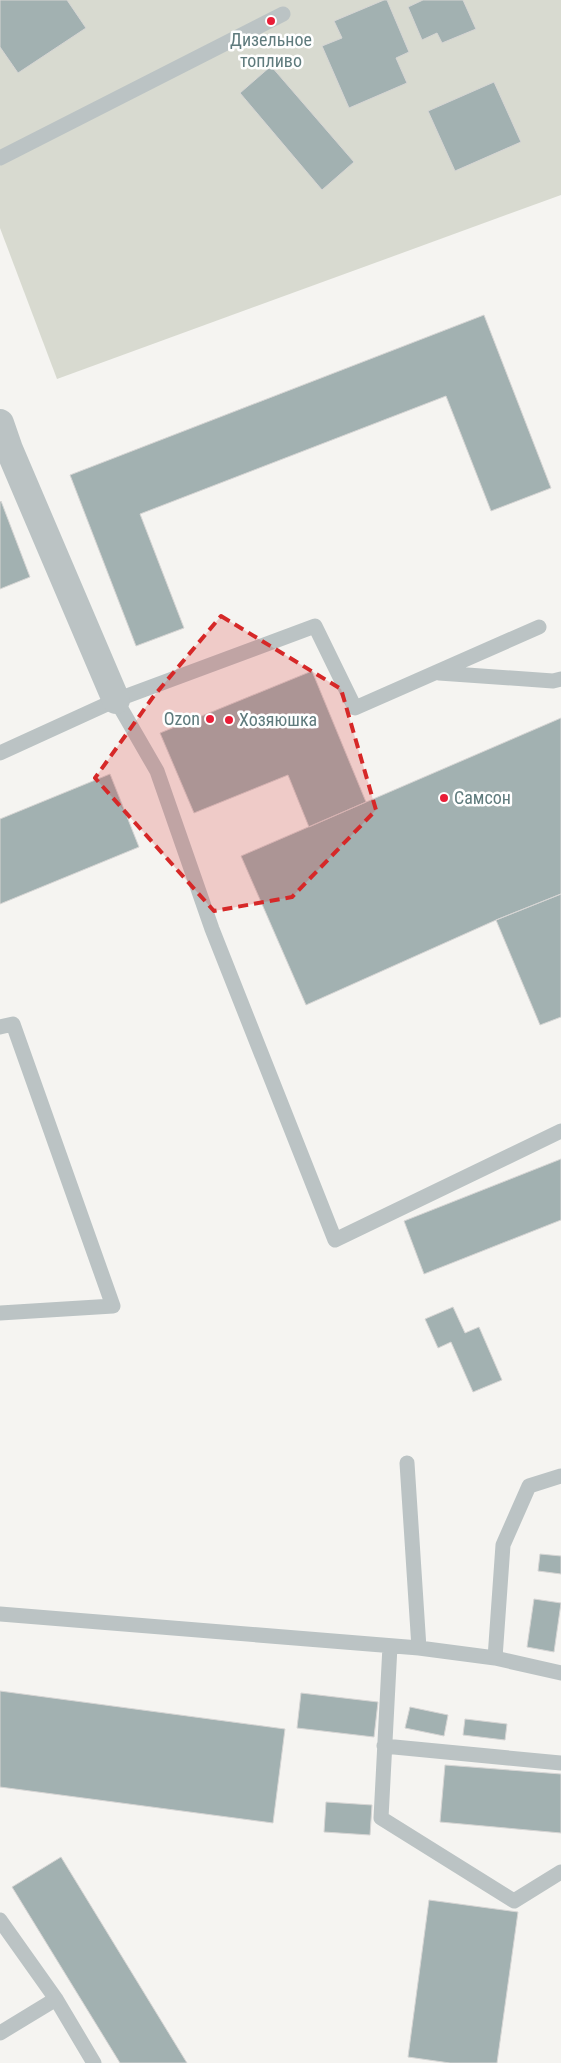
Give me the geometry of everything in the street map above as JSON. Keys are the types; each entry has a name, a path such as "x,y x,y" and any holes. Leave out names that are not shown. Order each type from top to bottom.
{"street":[{"path":"0,423 13,458 116,700"}],"lane":[{"path":"0,158 283,14"},
{"path":"0,753 116,700 315,626 355,708 539,627"},
{"path":"435,673 553,681 561,679"},
{"path":"116,700 157,771 212,929 335,1240 561,1131"},
{"path":"0,1027 14,1024 113,1306 0,1313"},
{"path":"407,1463 419,1648"},
{"path":"495,1658 503,1545 529,1486 561,1476"},
{"path":"0,1614 419,1648 495,1658 561,1673"},
{"path":"390,1646 380,1818 514,1901 561,1872"},
{"path":"384,1746 561,1763"},
{"path":"0,1920 56,1998 94,2063"},
{"path":"0,2033 56,1998"}],"highlighted area":[{"path":"221,616 341,689 376,810 292,897 214,911 95,778 153,697"}],"shaded area":[{"path":"0,0 561,0 561,195 57,379 0,228"}],"building":[{"path":"0,0 67,0 86,28 18,73 0,47"},
{"path":"387,0 409,52 396,58 407,83 349,108 322,46 342,38 334,21"},
{"path":"423,0 463,0 476,29 442,43 437,33 422,40 408,7"},
{"path":"271,66 354,162 322,190 240,93"},
{"path":"494,82 521,142 455,171 428,111"},
{"path":"484,315 551,488 491,511 446,396 140,514 184,628 136,646 70,475"},
{"path":"0,502 30,577 0,589"},
{"path":"312,671 366,802 309,827 288,775 194,813 160,733"},
{"path":"561,718 561,894 496,920 306,1005 241,856"},
{"path":"110,774 139,847 0,904 0,819"},
{"path":"561,894 561,1017 540,1025 496,920"},
{"path":"561,1159 561,1220 424,1274 404,1221"},
{"path":"453,1307 465,1333 479,1327 502,1380 473,1392 451,1342 438,1348 425,1319"},
{"path":"540,1554 561,1556 561,1574 538,1571"},
{"path":"534,1599 561,1603 554,1652 527,1647"},
{"path":"0,1691 285,1729 273,1823 0,1787"},
{"path":"301,1693 378,1702 374,1737 297,1728"},
{"path":"410,1707 448,1715 444,1736 405,1728"},
{"path":"465,1719 507,1724 505,1740 463,1735"},
{"path":"445,1765 561,1774 561,1833 440,1822"},
{"path":"326,1802 372,1805 370,1835 324,1832"},
{"path":"61,1857 187,2063 120,2063 12,1887"},
{"path":"429,1900 518,1912 497,2063 450,2063 408,2057"}],"place":[{"name":"Дизельное топливо","path":"271,21"},
{"name":"Ozon","path":"210,719"},
{"name":"Хозяюшка","path":"229,720"},
{"name":"Самсон","path":"444,798"}]}
